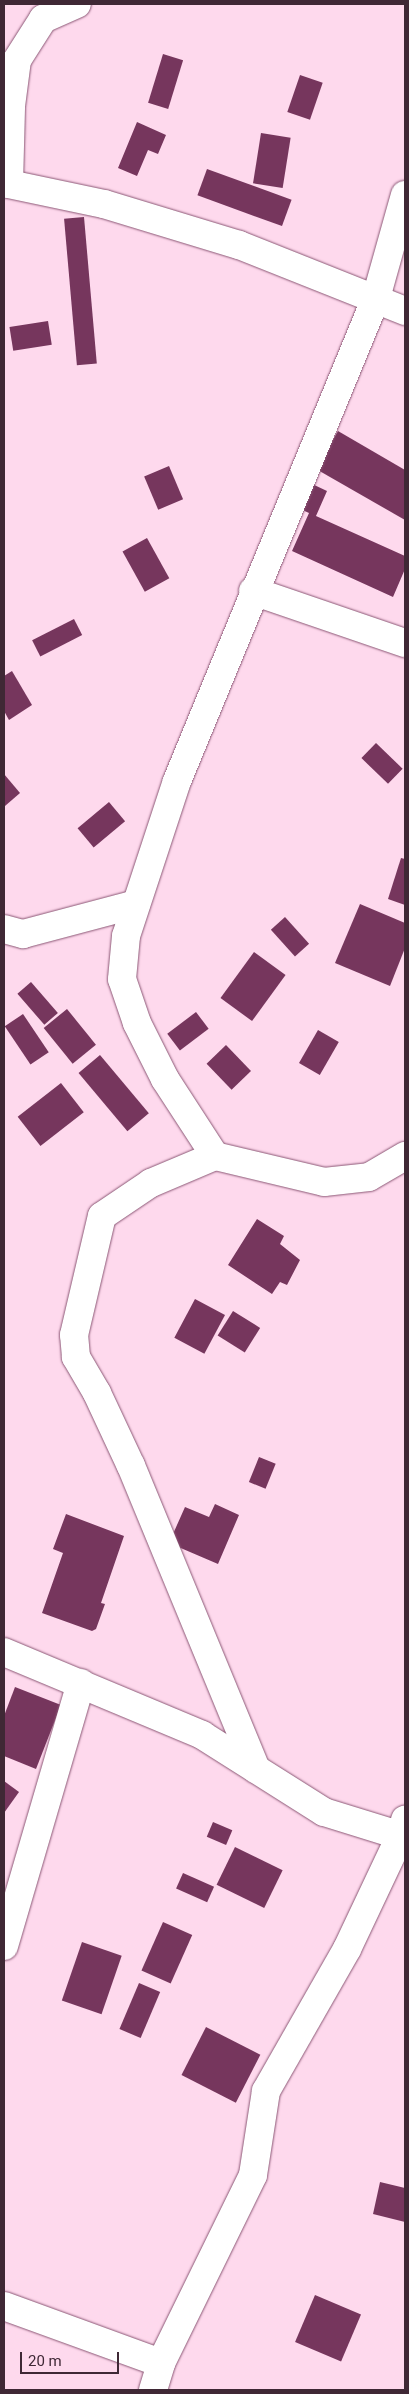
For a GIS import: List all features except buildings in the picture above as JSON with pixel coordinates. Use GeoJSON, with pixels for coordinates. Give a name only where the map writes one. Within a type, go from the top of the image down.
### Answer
{"type":"FeatureCollection","features":[{"type":"Feature","properties":{"kind":"street"},"geometry":{"type":"LineString","coordinates":[[77,4],[43,19],[18,60],[11,106],[6,183],[104,204],[239,245],[405,311]]}},
{"type":"Feature","properties":{"kind":"street"},"geometry":{"type":"LineString","coordinates":[[215,1156],[165,1079],[137,1023],[122,980],[126,936],[136,904],[153,862],[177,782],[253,592],[376,298],[405,195]]}},
{"type":"Feature","properties":{"kind":"street"},"geometry":{"type":"LineString","coordinates":[[253,592],[405,643]]}},
{"type":"Feature","properties":{"kind":"street"},"geometry":{"type":"LineString","coordinates":[[4,929],[23,934],[136,904]]}},
{"type":"Feature","properties":{"kind":"street"},"geometry":{"type":"LineString","coordinates":[[256,1769],[130,1466],[97,1393],[76,1357],[74,1335],[102,1216],[151,1183],[215,1156],[324,1182],[369,1177],[405,1156]]}},
{"type":"Feature","properties":{"kind":"street"},"geometry":{"type":"LineString","coordinates":[[4,1652],[202,1735],[324,1812],[404,1831],[347,1949],[266,2092],[253,2175],[161,2363],[152,2390]]}},
{"type":"Feature","properties":{"kind":"street"},"geometry":{"type":"LineString","coordinates":[[4,1946],[81,1683]]}},
{"type":"Feature","properties":{"kind":"street"},"geometry":{"type":"LineString","coordinates":[[4,2306],[161,2363]]}}]}
